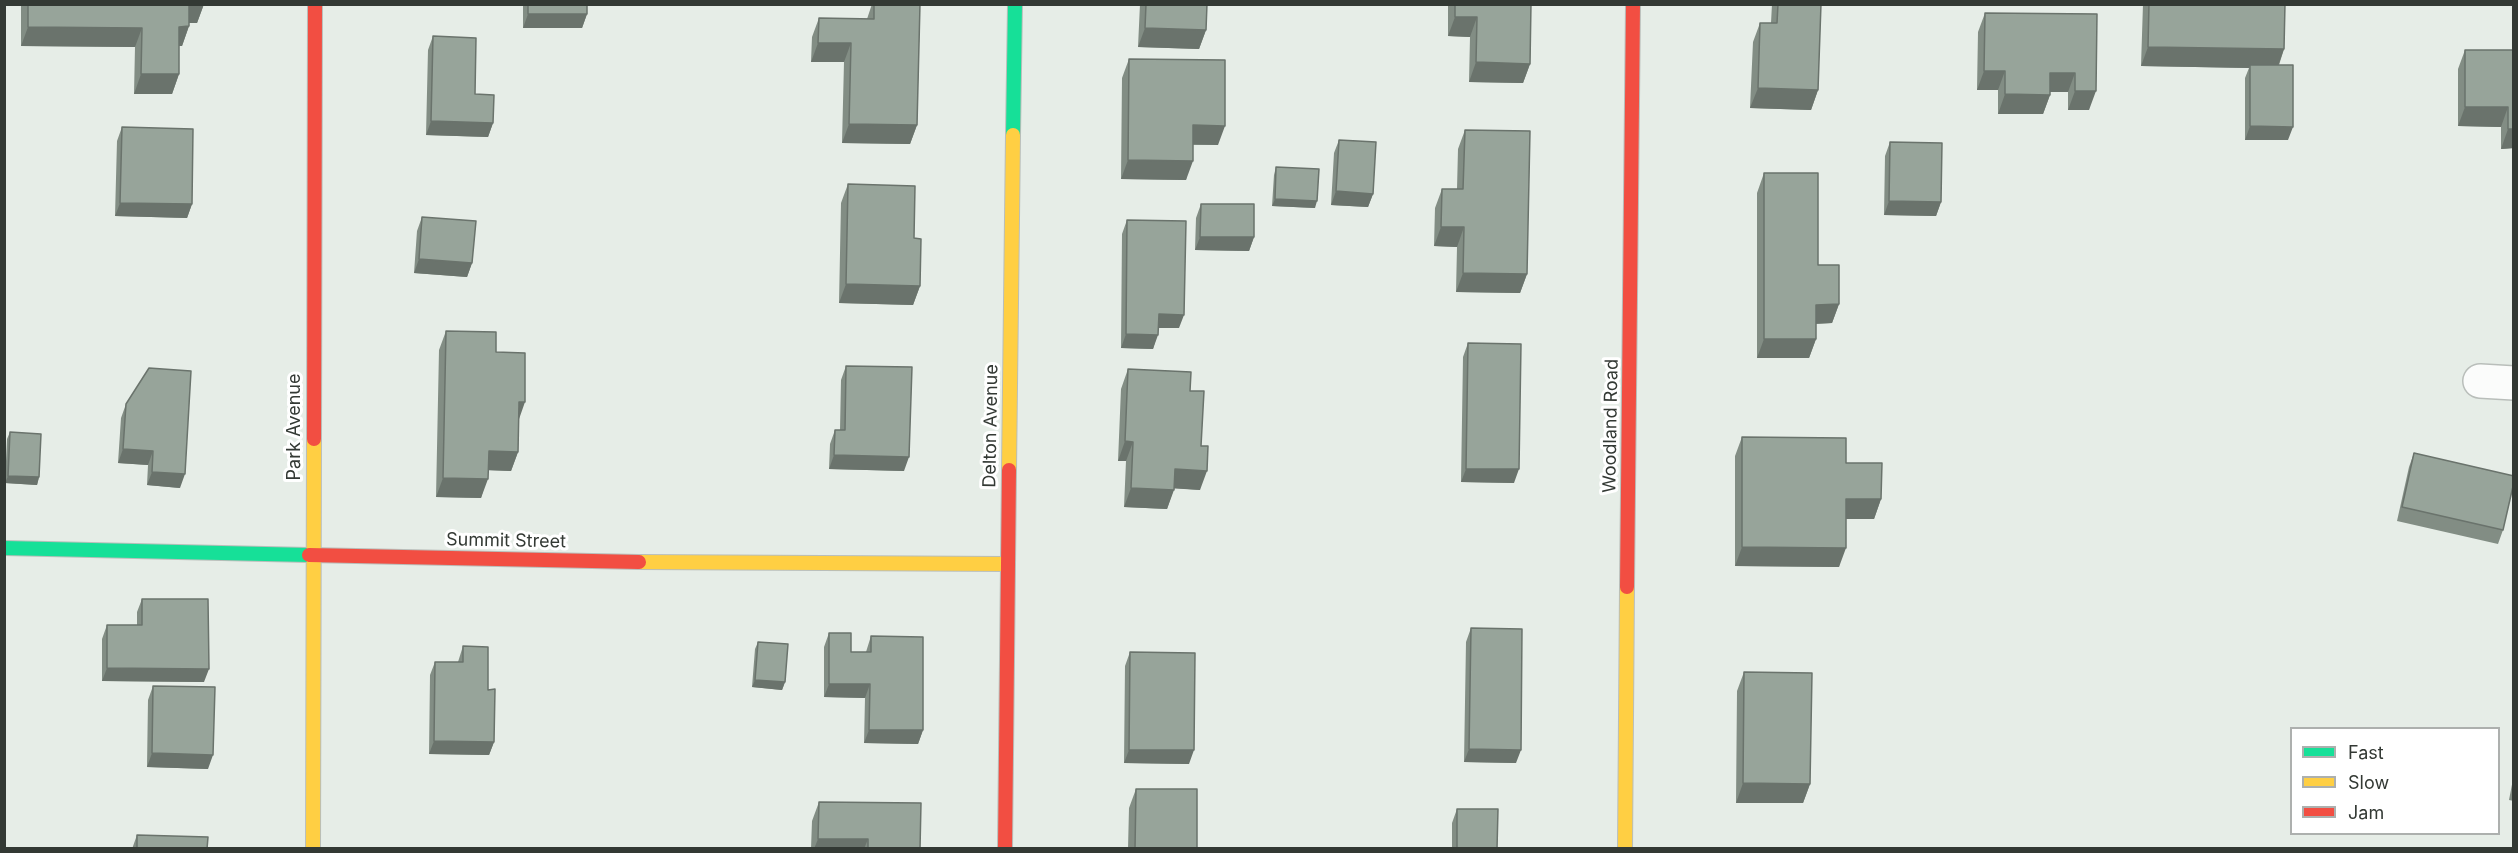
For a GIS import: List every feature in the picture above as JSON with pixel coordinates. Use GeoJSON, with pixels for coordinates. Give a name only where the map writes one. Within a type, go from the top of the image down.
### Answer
{"type":"FeatureCollection","features":[{"type":"Feature","properties":{"kind":"street","name":"Park Avenue"},"geometry":{"type":"LineString","coordinates":[[313,849],[315,4]]}},
{"type":"Feature","properties":{"kind":"street","name":"Delton Avenue"},"geometry":{"type":"LineString","coordinates":[[1005,849],[1015,4]]}},
{"type":"Feature","properties":{"kind":"street","name":"Woodland Road"},"geometry":{"type":"LineString","coordinates":[[1625,849],[1633,4]]}},
{"type":"Feature","properties":{"kind":"street"},"geometry":{"type":"LineString","coordinates":[[2480,381],[2514,383]]}},
{"type":"Feature","properties":{"kind":"street","name":"Summit Street"},"geometry":{"type":"LineString","coordinates":[[4,548],[627,562],[1007,564]]}},
{"type":"Feature","properties":{"kind":"building"},"geometry":{"type":"Polygon","coordinates":[[[28,4],[189,4],[189,26],[179,27],[179,74],[141,74],[142,28],[28,27],[28,4]]]}},
{"type":"Feature","properties":{"kind":"building"},"geometry":{"type":"Polygon","coordinates":[[[528,4],[587,4],[587,14],[528,14],[528,4]]]}},
{"type":"Feature","properties":{"kind":"building"},"geometry":{"type":"Polygon","coordinates":[[[874,4],[920,4],[917,125],[849,124],[851,43],[818,43],[819,18],[874,19],[874,4]]]}},
{"type":"Feature","properties":{"kind":"building"},"geometry":{"type":"Polygon","coordinates":[[[1146,4],[1207,4],[1206,30],[1145,28],[1146,4]]]}},
{"type":"Feature","properties":{"kind":"building"},"geometry":{"type":"Polygon","coordinates":[[[1455,4],[1531,4],[1530,64],[1476,62],[1477,17],[1455,17],[1455,4]]]}},
{"type":"Feature","properties":{"kind":"building"},"geometry":{"type":"Polygon","coordinates":[[[1778,4],[1821,4],[1818,90],[1758,88],[1760,23],[1777,23],[1778,4]]]}},
{"type":"Feature","properties":{"kind":"building"},"geometry":{"type":"Polygon","coordinates":[[[2149,4],[2285,4],[2284,49],[2148,47],[2149,4]]]}},
{"type":"Feature","properties":{"kind":"building"},"geometry":{"type":"Polygon","coordinates":[[[1985,13],[2097,14],[2096,91],[2075,91],[2075,73],[2050,73],[2050,95],[2005,94],[2005,71],[1984,71],[1985,13]]]}},
{"type":"Feature","properties":{"kind":"building"},"geometry":{"type":"Polygon","coordinates":[[[433,36],[476,38],[475,94],[494,95],[493,123],[431,121],[433,36]]]}},
{"type":"Feature","properties":{"kind":"building"},"geometry":{"type":"Polygon","coordinates":[[[2465,50],[2514,50],[2514,129],[2508,129],[2508,107],[2465,107],[2465,50]]]}},
{"type":"Feature","properties":{"kind":"building"},"geometry":{"type":"Polygon","coordinates":[[[1129,59],[1225,60],[1225,126],[1193,125],[1193,161],[1128,160],[1129,59]]]}},
{"type":"Feature","properties":{"kind":"building"},"geometry":{"type":"Polygon","coordinates":[[[2250,65],[2293,65],[2293,127],[2250,126],[2250,65]]]}},
{"type":"Feature","properties":{"kind":"building"},"geometry":{"type":"Polygon","coordinates":[[[122,127],[193,129],[192,204],[120,203],[122,127]]]}},
{"type":"Feature","properties":{"kind":"building"},"geometry":{"type":"Polygon","coordinates":[[[1465,130],[1530,131],[1527,274],[1463,273],[1464,227],[1441,227],[1442,189],[1463,189],[1465,130]]]}},
{"type":"Feature","properties":{"kind":"building"},"geometry":{"type":"Polygon","coordinates":[[[1339,140],[1376,142],[1373,194],[1336,191],[1339,140]]]}},
{"type":"Feature","properties":{"kind":"building"},"geometry":{"type":"Polygon","coordinates":[[[1890,142],[1942,143],[1941,202],[1889,201],[1890,142]]]}},
{"type":"Feature","properties":{"kind":"building"},"geometry":{"type":"Polygon","coordinates":[[[1276,167],[1319,169],[1317,201],[1275,199],[1276,167]]]}},
{"type":"Feature","properties":{"kind":"building"},"geometry":{"type":"Polygon","coordinates":[[[1764,173],[1818,173],[1818,265],[1839,265],[1839,304],[1816,305],[1816,339],[1764,339],[1764,173]]]}},
{"type":"Feature","properties":{"kind":"building"},"geometry":{"type":"Polygon","coordinates":[[[848,184],[915,186],[914,238],[921,239],[920,286],[846,284],[848,184]]]}},
{"type":"Feature","properties":{"kind":"building"},"geometry":{"type":"Polygon","coordinates":[[[1201,204],[1254,204],[1254,237],[1200,237],[1201,204]]]}},
{"type":"Feature","properties":{"kind":"building"},"geometry":{"type":"Polygon","coordinates":[[[422,217],[476,221],[472,263],[419,259],[422,217]]]}},
{"type":"Feature","properties":{"kind":"building"},"geometry":{"type":"Polygon","coordinates":[[[1127,220],[1186,221],[1184,315],[1159,314],[1158,335],[1126,334],[1127,220]]]}},
{"type":"Feature","properties":{"kind":"building"},"geometry":{"type":"Polygon","coordinates":[[[446,331],[496,332],[496,352],[525,353],[525,402],[519,402],[518,452],[489,451],[488,479],[443,478],[446,331]]]}},
{"type":"Feature","properties":{"kind":"building"},"geometry":{"type":"Polygon","coordinates":[[[1468,343],[1521,344],[1519,469],[1466,469],[1468,343]]]}},
{"type":"Feature","properties":{"kind":"building"},"geometry":{"type":"Polygon","coordinates":[[[846,366],[912,367],[909,457],[834,455],[835,430],[845,430],[846,366]]]}},
{"type":"Feature","properties":{"kind":"building"},"geometry":{"type":"Polygon","coordinates":[[[149,368],[191,371],[185,474],[152,472],[153,451],[123,449],[126,404],[149,368]]]}},
{"type":"Feature","properties":{"kind":"building"},"geometry":{"type":"Polygon","coordinates":[[[1128,369],[1191,372],[1190,391],[1204,391],[1201,446],[1208,446],[1207,471],[1175,469],[1174,490],[1131,488],[1133,442],[1125,441],[1128,369]]]}},
{"type":"Feature","properties":{"kind":"building"},"geometry":{"type":"Polygon","coordinates":[[[10,432],[41,434],[39,477],[8,476],[10,432]]]}},
{"type":"Feature","properties":{"kind":"building"},"geometry":{"type":"Polygon","coordinates":[[[1742,437],[1846,438],[1846,463],[1882,463],[1881,499],[1846,499],[1846,548],[1742,547],[1742,437]]]}},
{"type":"Feature","properties":{"kind":"building"},"geometry":{"type":"Polygon","coordinates":[[[2414,453],[2514,476],[2503,530],[2402,507],[2414,453]]]}},
{"type":"Feature","properties":{"kind":"building"},"geometry":{"type":"Polygon","coordinates":[[[142,599],[208,599],[209,669],[107,668],[107,625],[142,625],[142,599]]]}},
{"type":"Feature","properties":{"kind":"building"},"geometry":{"type":"Polygon","coordinates":[[[1471,628],[1522,629],[1521,750],[1469,749],[1471,628]]]}},
{"type":"Feature","properties":{"kind":"building"},"geometry":{"type":"Polygon","coordinates":[[[829,633],[851,633],[851,652],[871,652],[871,636],[923,637],[923,730],[869,730],[870,684],[829,684],[829,633]]]}},
{"type":"Feature","properties":{"kind":"building"},"geometry":{"type":"Polygon","coordinates":[[[758,642],[788,644],[785,682],[755,680],[758,642]]]}},
{"type":"Feature","properties":{"kind":"building"},"geometry":{"type":"Polygon","coordinates":[[[463,646],[488,647],[488,690],[495,689],[494,742],[434,741],[435,662],[463,662],[463,646]]]}},
{"type":"Feature","properties":{"kind":"building"},"geometry":{"type":"Polygon","coordinates":[[[1130,652],[1195,653],[1194,750],[1129,750],[1130,652]]]}},
{"type":"Feature","properties":{"kind":"building"},"geometry":{"type":"Polygon","coordinates":[[[1744,672],[1812,673],[1810,784],[1743,783],[1744,672]]]}},
{"type":"Feature","properties":{"kind":"building"},"geometry":{"type":"Polygon","coordinates":[[[153,686],[215,687],[213,755],[152,753],[153,686]]]}},
{"type":"Feature","properties":{"kind":"building"},"geometry":{"type":"Polygon","coordinates":[[[1136,789],[1197,789],[1197,849],[1135,849],[1136,789]]]}},
{"type":"Feature","properties":{"kind":"building"},"geometry":{"type":"Polygon","coordinates":[[[819,802],[921,803],[920,849],[868,849],[868,839],[818,839],[819,802]]]}},
{"type":"Feature","properties":{"kind":"building"},"geometry":{"type":"Polygon","coordinates":[[[1457,809],[1498,809],[1497,849],[1457,849],[1457,809]]]}},
{"type":"Feature","properties":{"kind":"building"},"geometry":{"type":"Polygon","coordinates":[[[137,835],[208,837],[207,849],[137,849],[137,835]]]}},
{"type":"Feature","properties":{"kind":"traffic: fast"},"geometry":{"type":"LineString","coordinates":[[1013,135],[1015,4]]}},
{"type":"Feature","properties":{"kind":"traffic: fast"},"geometry":{"type":"LineString","coordinates":[[4,548],[309,555]]}},
{"type":"Feature","properties":{"kind":"traffic: slow"},"geometry":{"type":"LineString","coordinates":[[1009,470],[1013,135]]}},
{"type":"Feature","properties":{"kind":"traffic: slow"},"geometry":{"type":"LineString","coordinates":[[313,848],[314,439]]}},
{"type":"Feature","properties":{"kind":"traffic: slow"},"geometry":{"type":"LineString","coordinates":[[639,562],[1007,564]]}},
{"type":"Feature","properties":{"kind":"traffic: slow"},"geometry":{"type":"LineString","coordinates":[[1625,848],[1627,587]]}},
{"type":"Feature","properties":{"kind":"traffic: jam"},"geometry":{"type":"LineString","coordinates":[[314,439],[315,4]]}},
{"type":"Feature","properties":{"kind":"traffic: jam"},"geometry":{"type":"LineString","coordinates":[[1627,587],[1633,4]]}},
{"type":"Feature","properties":{"kind":"traffic: jam"},"geometry":{"type":"LineString","coordinates":[[1005,848],[1009,470]]}},
{"type":"Feature","properties":{"kind":"traffic: jam"},"geometry":{"type":"LineString","coordinates":[[309,555],[639,562]]}}]}
